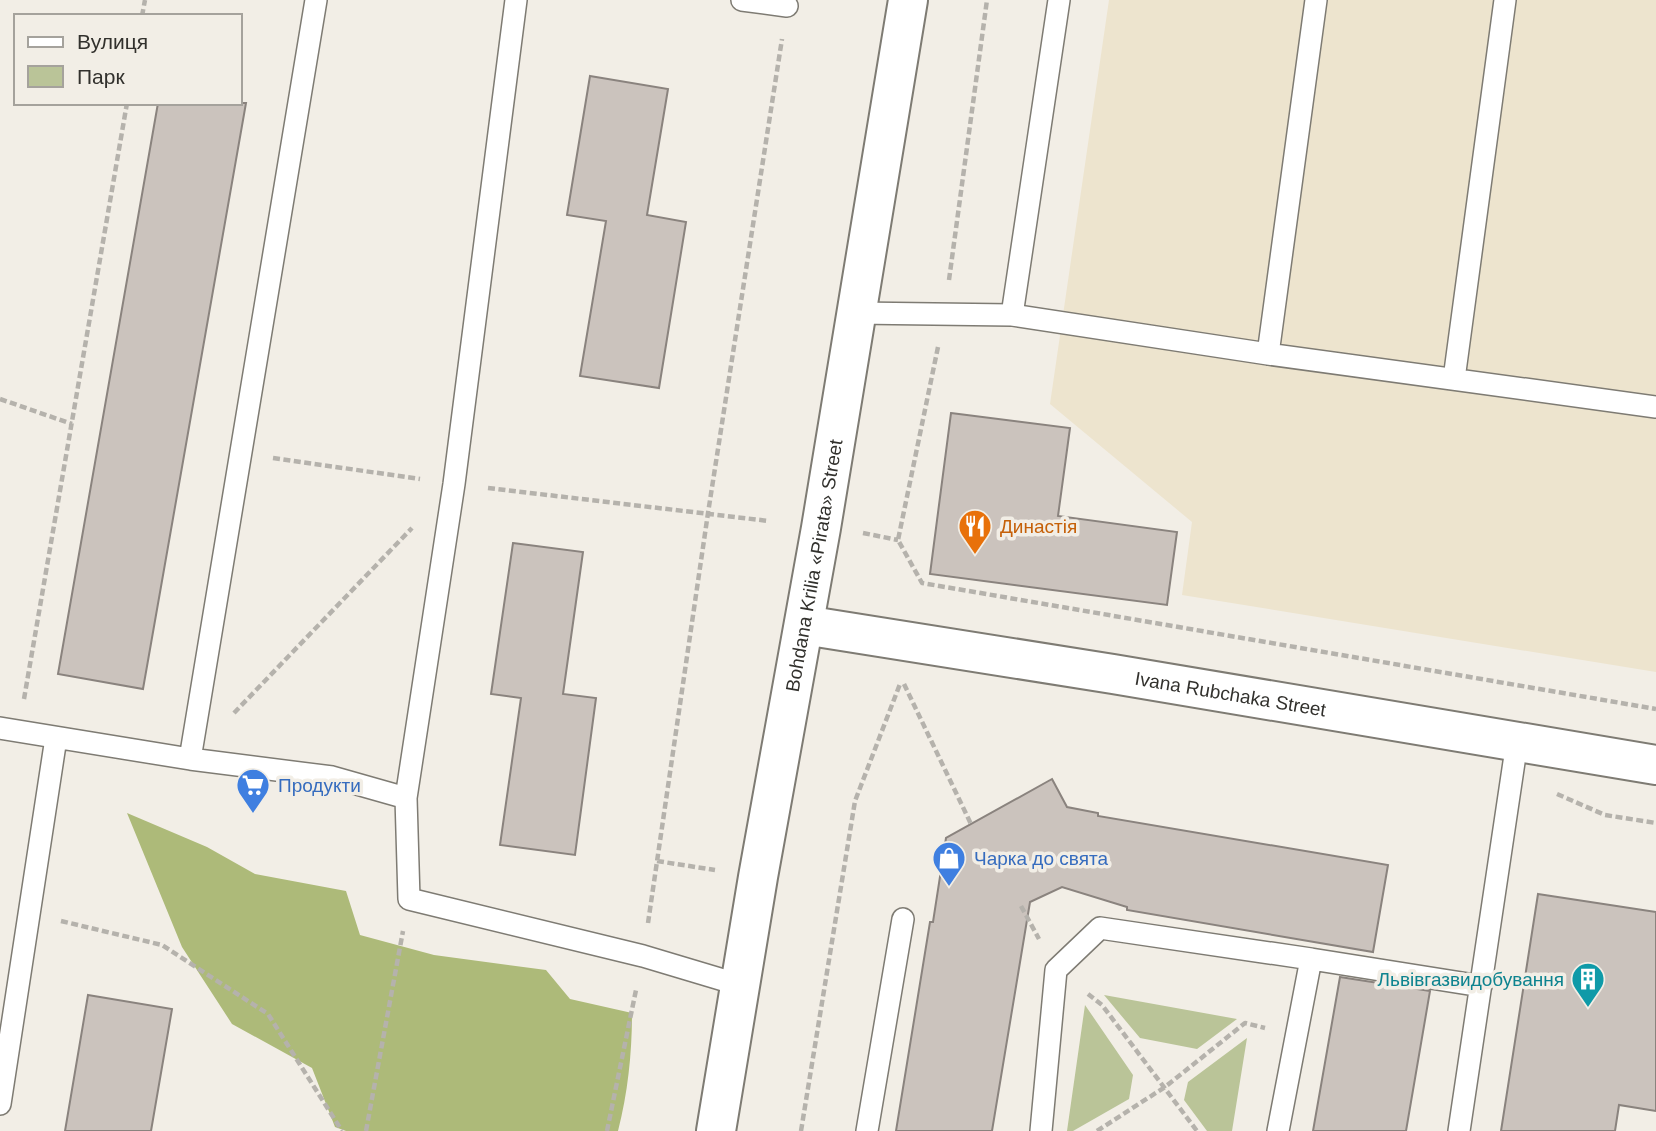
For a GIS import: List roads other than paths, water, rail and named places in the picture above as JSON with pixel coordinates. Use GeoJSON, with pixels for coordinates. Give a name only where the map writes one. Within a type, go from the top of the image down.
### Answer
{"type":"FeatureCollection","features":[{"type":"Feature","properties":{"kind":"street","name":"Bohdana Krilia «Pirata» Street"},"geometry":{"type":"LineString","coordinates":[[716,1131],[908,0]]}},
{"type":"Feature","properties":{"kind":"street","name":"Ivana Rubchaka Street"},"geometry":{"type":"LineString","coordinates":[[804,625],[1656,765]]}},
{"type":"Feature","properties":{"kind":"lane"},"geometry":{"type":"LineString","coordinates":[[190,759],[316,0]]}},
{"type":"Feature","properties":{"kind":"lane"},"geometry":{"type":"LineString","coordinates":[[516,0],[454,484],[406,798],[409,899],[643,956],[740,985]]}},
{"type":"Feature","properties":{"kind":"lane"},"geometry":{"type":"LineString","coordinates":[[742,0],[787,6]]}},
{"type":"Feature","properties":{"kind":"lane"},"geometry":{"type":"LineString","coordinates":[[1012,315],[1059,0]]}},
{"type":"Feature","properties":{"kind":"lane"},"geometry":{"type":"LineString","coordinates":[[1268,354],[1316,0]]}},
{"type":"Feature","properties":{"kind":"lane"},"geometry":{"type":"LineString","coordinates":[[1454,379],[1505,0]]}},
{"type":"Feature","properties":{"kind":"lane"},"geometry":{"type":"LineString","coordinates":[[855,313],[1012,315],[1268,354],[1656,407]]}},
{"type":"Feature","properties":{"kind":"lane"},"geometry":{"type":"LineString","coordinates":[[9,729],[190,759],[332,777],[406,798]]}},
{"type":"Feature","properties":{"kind":"lane"},"geometry":{"type":"LineString","coordinates":[[0,1104],[7,1015],[30,914],[56,738]]}},
{"type":"Feature","properties":{"kind":"lane"},"geometry":{"type":"LineString","coordinates":[[1459,1131],[1517,742]]}},
{"type":"Feature","properties":{"kind":"lane"},"geometry":{"type":"LineString","coordinates":[[867,1131],[903,919]]}},
{"type":"Feature","properties":{"kind":"lane"},"geometry":{"type":"LineString","coordinates":[[1041,1131],[1056,970],[1100,928],[1481,986]]}},
{"type":"Feature","properties":{"kind":"lane"},"geometry":{"type":"LineString","coordinates":[[1278,1131],[1311,959]]}},
{"type":"Feature","properties":{"kind":"place","name":"Династія"},"geometry":{"type":"Point","coordinates":[975,556]}},
{"type":"Feature","properties":{"kind":"place","name":"Продукти"},"geometry":{"type":"Point","coordinates":[253,815]}},
{"type":"Feature","properties":{"kind":"place","name":"Чарка до свята"},"geometry":{"type":"Point","coordinates":[949,888]}},
{"type":"Feature","properties":{"kind":"place","name":"Львівгазвидобування"},"geometry":{"type":"Point","coordinates":[1588,1009]}}]}
